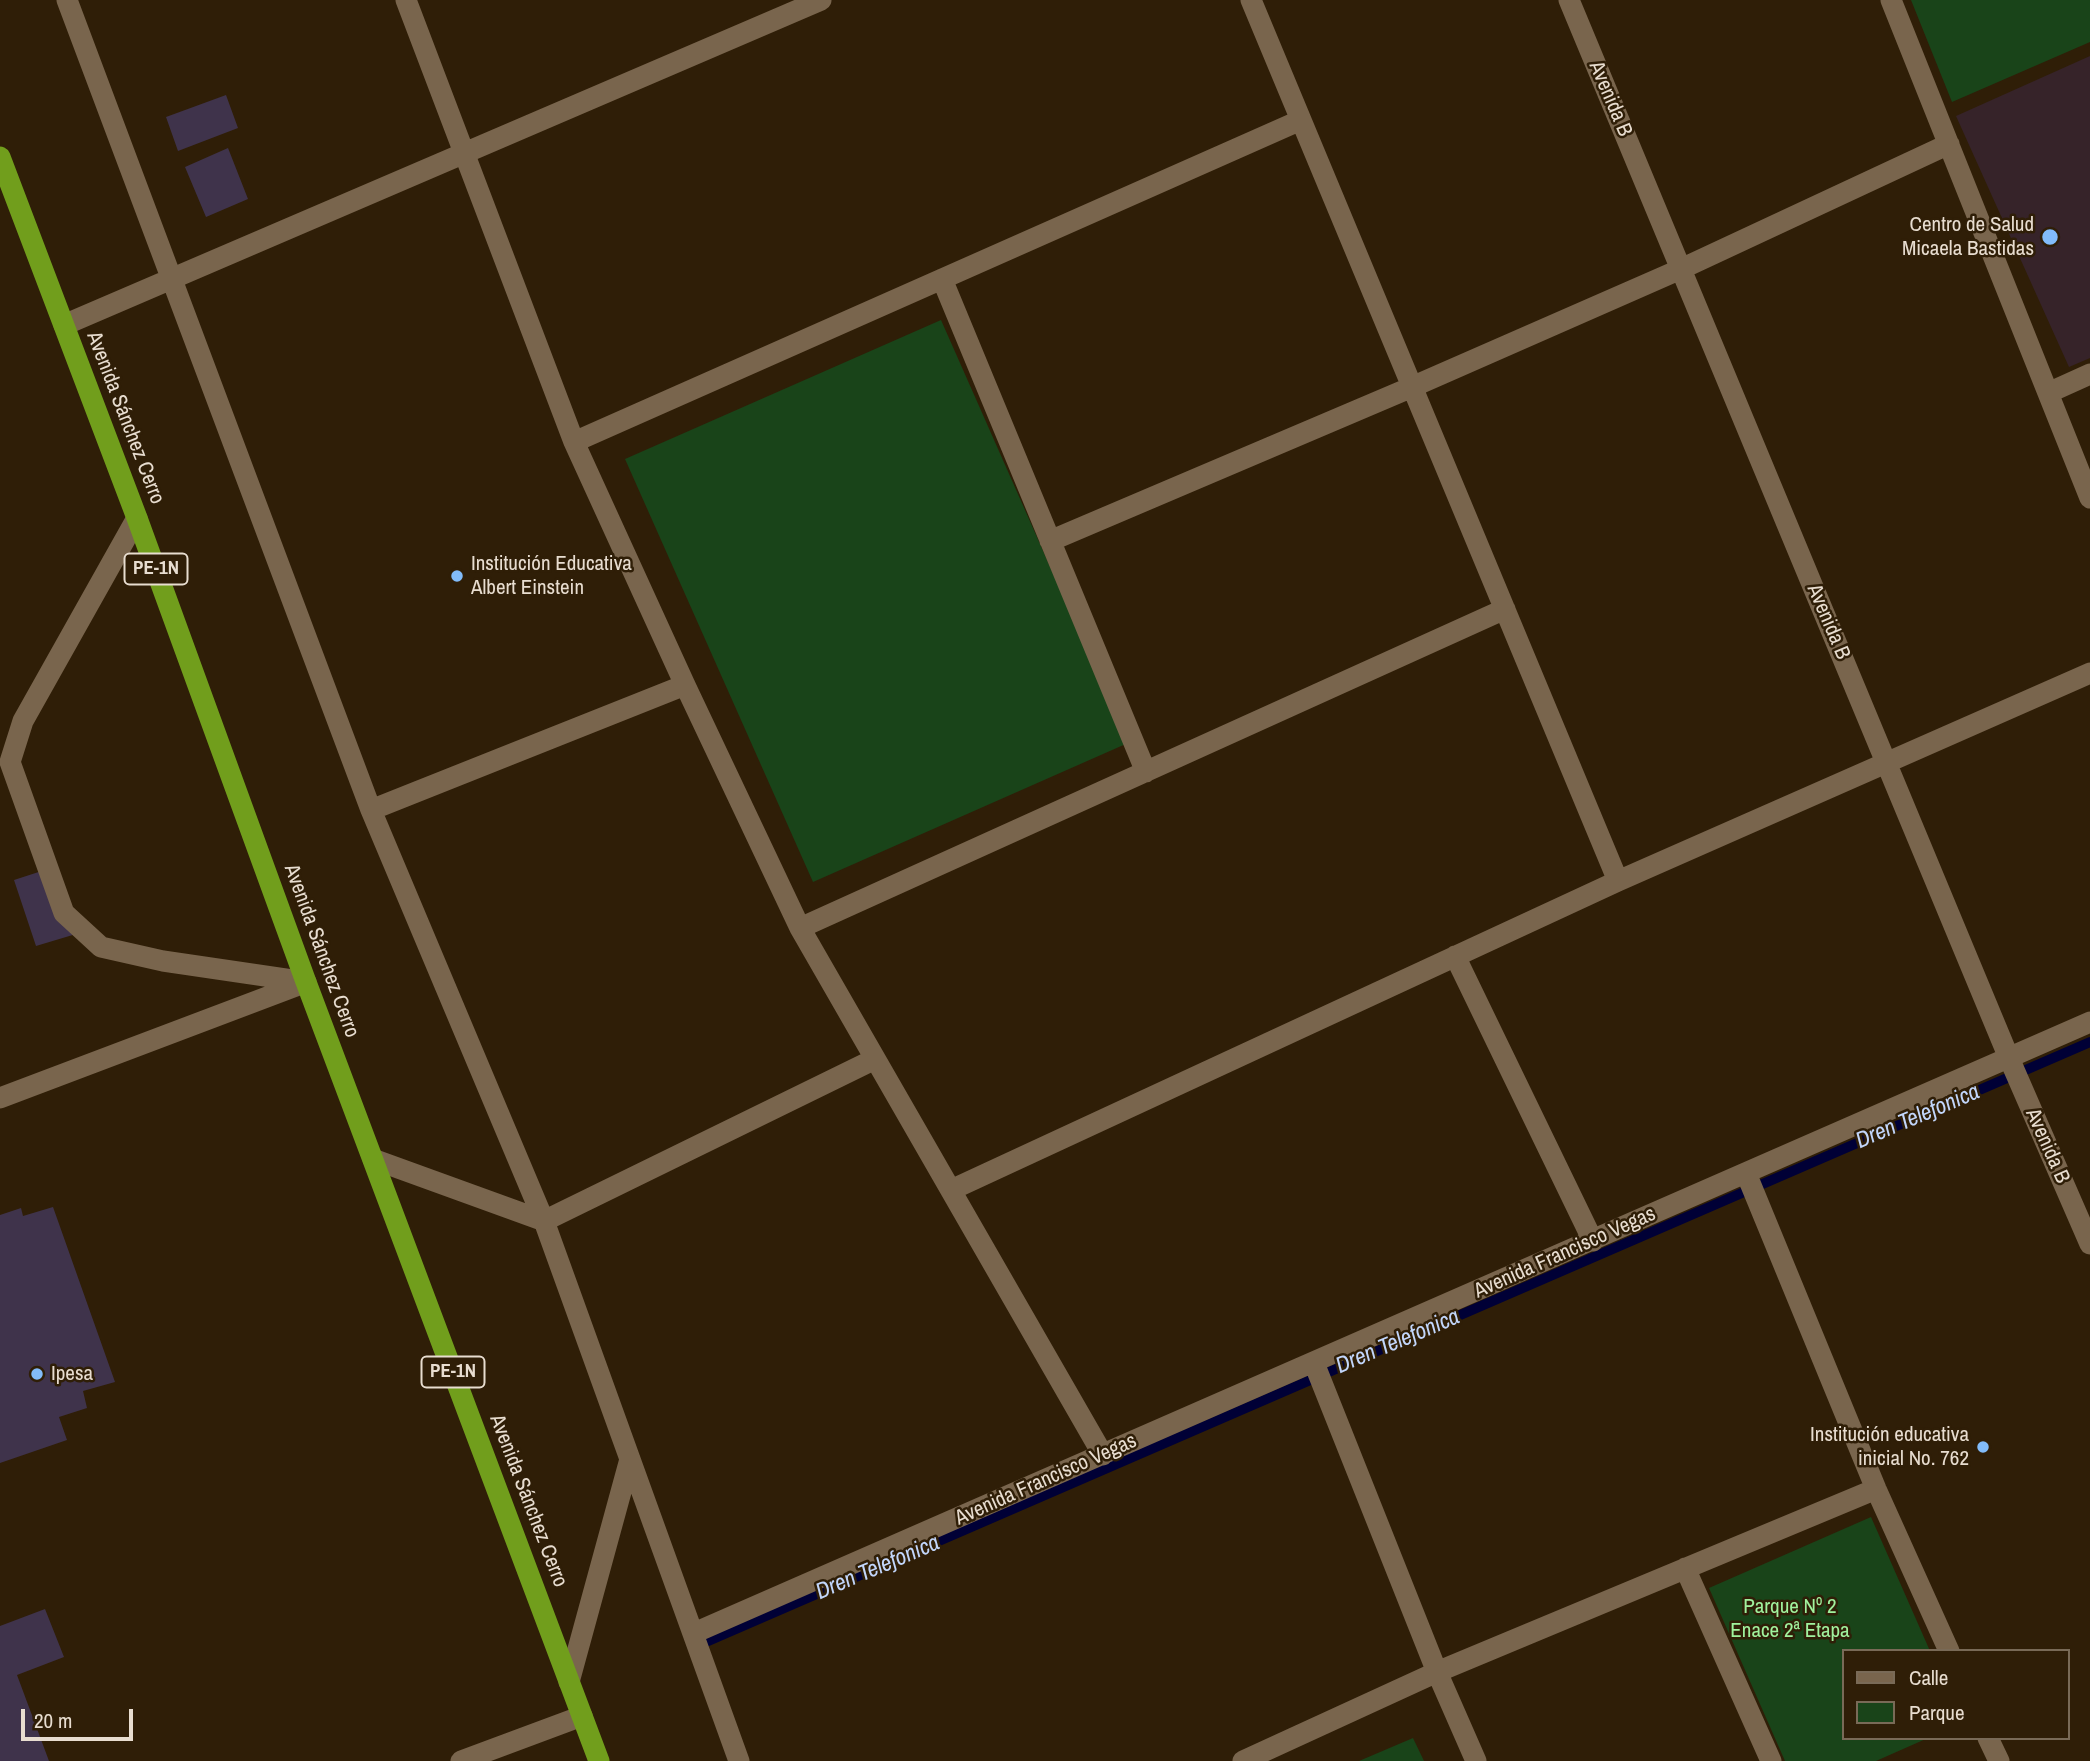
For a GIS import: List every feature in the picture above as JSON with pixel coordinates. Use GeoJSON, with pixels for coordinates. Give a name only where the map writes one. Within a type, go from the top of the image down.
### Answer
{"type":"FeatureCollection","features":[{"type":"Feature","properties":{"kind":"highway","name":"Avenida Sánchez Cerro"},"geometry":{"type":"LineString","coordinates":[[0,156],[137,518],[306,982],[599,1761]]}},
{"type":"Feature","properties":{"kind":"street"},"geometry":{"type":"LineString","coordinates":[[67,0],[370,810],[544,1221],[739,1761]]}},
{"type":"Feature","properties":{"kind":"street"},"geometry":{"type":"LineString","coordinates":[[406,0],[573,442],[800,928],[1103,1455]]}},
{"type":"Feature","properties":{"kind":"street"},"geometry":{"type":"LineString","coordinates":[[64,326],[821,0]]}},
{"type":"Feature","properties":{"kind":"street"},"geometry":{"type":"LineString","coordinates":[[1251,0],[1618,881]]}},
{"type":"Feature","properties":{"kind":"street","name":"Avenida B"},"geometry":{"type":"LineString","coordinates":[[1569,0],[2009,1058],[2090,1244]]}},
{"type":"Feature","properties":{"kind":"street"},"geometry":{"type":"LineString","coordinates":[[1891,0],[2090,498]]}},
{"type":"Feature","properties":{"kind":"street"},"geometry":{"type":"LineString","coordinates":[[573,442],[1301,121]]}},
{"type":"Feature","properties":{"kind":"street"},"geometry":{"type":"LineString","coordinates":[[1051,541],[1681,269],[1949,144]]}},
{"type":"Feature","properties":{"kind":"street"},"geometry":{"type":"LineString","coordinates":[[942,279],[1146,772]]}},
{"type":"Feature","properties":{"kind":"street"},"geometry":{"type":"LineString","coordinates":[[2048,393],[2090,374]]}},
{"type":"Feature","properties":{"kind":"street"},"geometry":{"type":"LineString","coordinates":[[137,518],[23,721],[10,762],[64,913],[101,947],[163,961],[306,982]]}},
{"type":"Feature","properties":{"kind":"street"},"geometry":{"type":"LineString","coordinates":[[800,928],[1505,609]]}},
{"type":"Feature","properties":{"kind":"street"},"geometry":{"type":"LineString","coordinates":[[951,1190],[1618,881],[2090,673]]}},
{"type":"Feature","properties":{"kind":"street"},"geometry":{"type":"LineString","coordinates":[[370,810],[685,685]]}},
{"type":"Feature","properties":{"kind":"street"},"geometry":{"type":"LineString","coordinates":[[1455,956],[1593,1241]]}},
{"type":"Feature","properties":{"kind":"street"},"geometry":{"type":"LineString","coordinates":[[0,1098],[306,982]]}},
{"type":"Feature","properties":{"kind":"street","name":"Avenida Francisco Vegas"},"geometry":{"type":"LineString","coordinates":[[694,1633],[2090,1022]]}},
{"type":"Feature","properties":{"kind":"street"},"geometry":{"type":"LineString","coordinates":[[373,1160],[544,1221],[875,1059]]}},
{"type":"Feature","properties":{"kind":"street"},"geometry":{"type":"LineString","coordinates":[[1746,1173],[1876,1489],[1948,1649]]}},
{"type":"Feature","properties":{"kind":"street"},"geometry":{"type":"LineString","coordinates":[[1314,1363],[1437,1672],[1476,1761]]}},
{"type":"Feature","properties":{"kind":"street"},"geometry":{"type":"LineString","coordinates":[[569,1682],[630,1459]]}},
{"type":"Feature","properties":{"kind":"street"},"geometry":{"type":"LineString","coordinates":[[1245,1761],[1437,1672],[1876,1489]]}},
{"type":"Feature","properties":{"kind":"street"},"geometry":{"type":"LineString","coordinates":[[1685,1568],[1771,1761]]}},
{"type":"Feature","properties":{"kind":"street"},"geometry":{"type":"LineString","coordinates":[[461,1761],[582,1716]]}},
{"type":"Feature","properties":{"kind":"street"},"geometry":{"type":"LineString","coordinates":[[1990,1740],[1999,1761]]}},
{"type":"Feature","properties":{"kind":"shaded area","name":"Centro de Salud Micaela Bastidas"},"geometry":{"type":"Polygon","coordinates":[[[2090,56],[2090,358],[2069,367],[1956,116],[2090,56]]]}},
{"type":"Feature","properties":{"kind":"green space"},"geometry":{"type":"Polygon","coordinates":[[[1911,0],[2090,0],[2090,42],[1952,102],[1911,0]]]}},
{"type":"Feature","properties":{"kind":"green space"},"geometry":{"type":"Polygon","coordinates":[[[941,320],[1128,743],[813,882],[625,459],[941,320]]]}},
{"type":"Feature","properties":{"kind":"green space","name":"Parque Nº 2 Enace 2ª Etapa"},"geometry":{"type":"Polygon","coordinates":[[[1871,1517],[1929,1649],[1842,1649],[1842,1740],[1923,1740],[1876,1761],[1785,1761],[1709,1588],[1871,1517]]]}},
{"type":"Feature","properties":{"kind":"green space"},"geometry":{"type":"Polygon","coordinates":[[[1413,1738],[1424,1761],[1359,1761],[1413,1738]]]}},
{"type":"Feature","properties":{"kind":"building"},"geometry":{"type":"Polygon","coordinates":[[[226,95],[238,128],[178,151],[166,117],[226,95]]]}},
{"type":"Feature","properties":{"kind":"building"},"geometry":{"type":"Polygon","coordinates":[[[228,148],[248,199],[206,217],[185,167],[228,148]]]}},
{"type":"Feature","properties":{"kind":"building"},"geometry":{"type":"Polygon","coordinates":[[[54,867],[76,934],[36,946],[14,880],[54,867]]]}},
{"type":"Feature","properties":{"kind":"building"},"geometry":{"type":"Polygon","coordinates":[[[53,1207],[115,1382],[83,1391],[87,1408],[59,1417],[67,1440],[0,1463],[0,1215],[21,1208],[23,1216],[53,1207]]]}},
{"type":"Feature","properties":{"kind":"building"},"geometry":{"type":"Polygon","coordinates":[[[45,1609],[64,1657],[17,1675],[49,1761],[0,1761],[0,1626],[45,1609]]]}},
{"type":"Feature","properties":{"kind":"waterway","name":"Dren Telefonica"},"geometry":{"type":"LineString","coordinates":[[706,1642],[2090,1042]]}},
{"type":"Feature","properties":{"kind":"place","name":"Centro de Salud Micaela Bastidas"},"geometry":{"type":"Point","coordinates":[2050,237]}},
{"type":"Feature","properties":{"kind":"place","name":"Institución Educativa Albert Einstein"},"geometry":{"type":"Point","coordinates":[457,576]}},
{"type":"Feature","properties":{"kind":"place","name":"Ipesa"},"geometry":{"type":"Point","coordinates":[37,1374]}},
{"type":"Feature","properties":{"kind":"place","name":"Institución educativa inicial No. 762"},"geometry":{"type":"Point","coordinates":[1983,1447]}}]}
